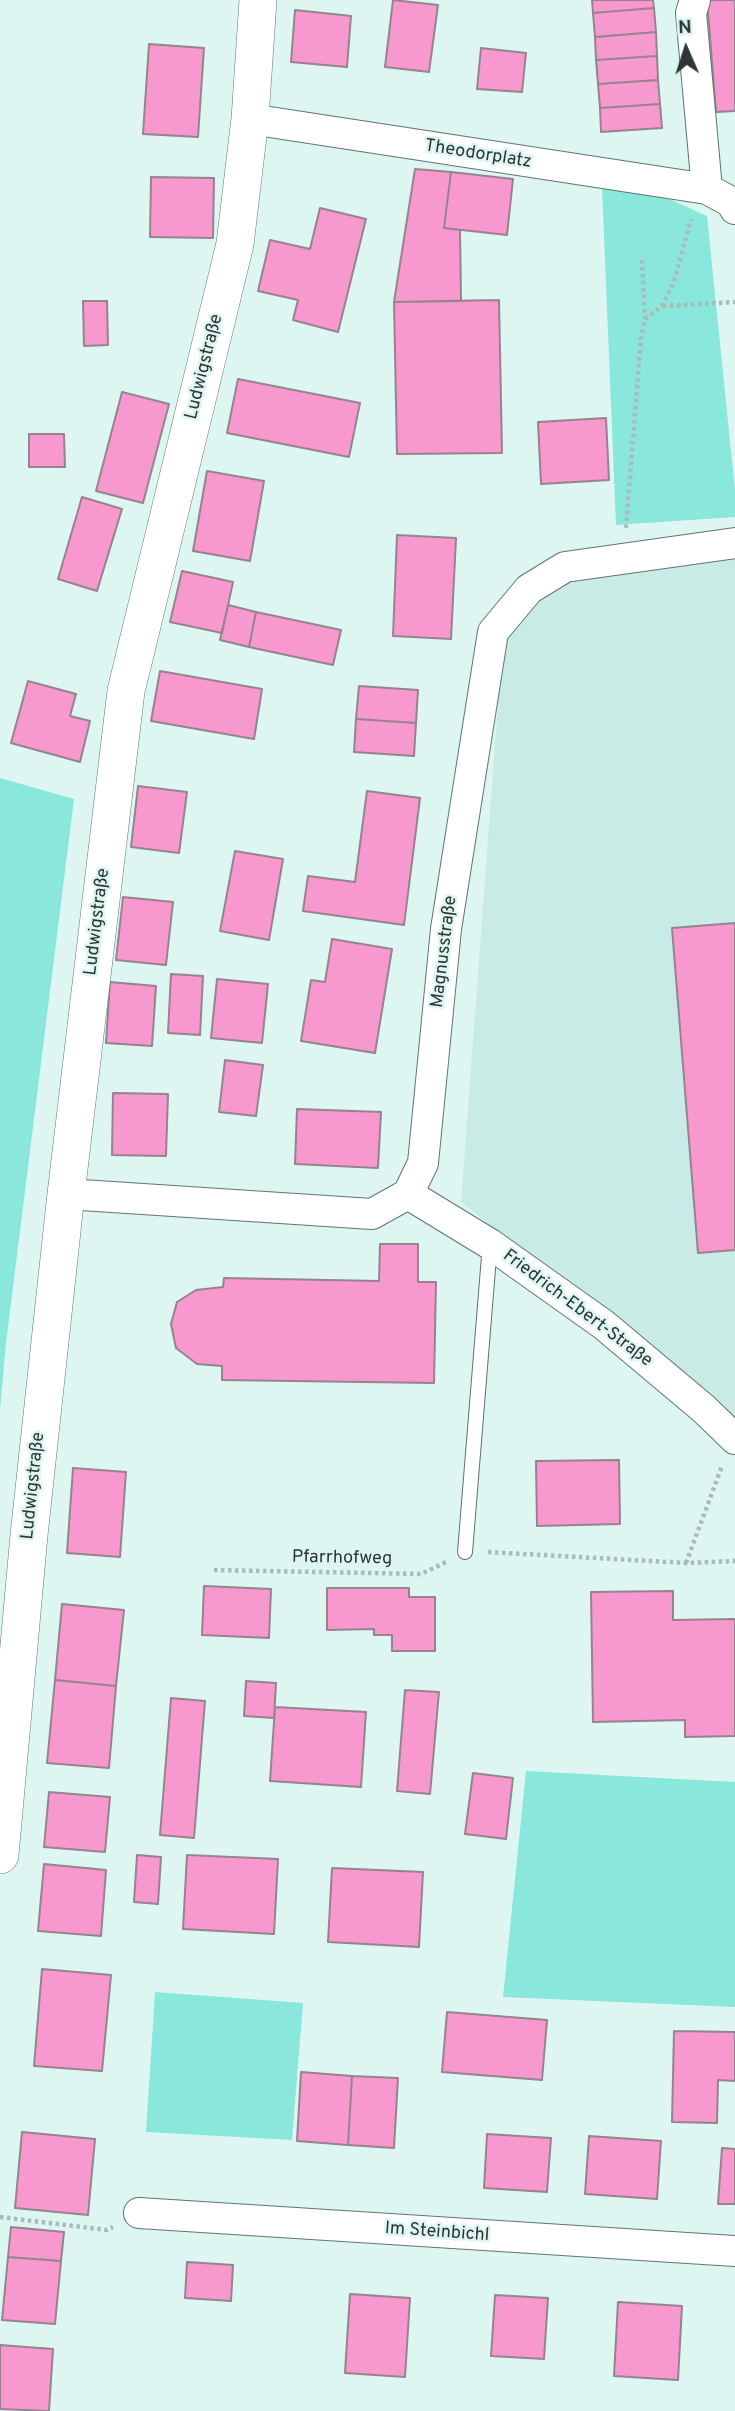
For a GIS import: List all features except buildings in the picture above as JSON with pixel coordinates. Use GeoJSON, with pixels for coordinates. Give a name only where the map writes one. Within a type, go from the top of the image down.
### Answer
{"type":"FeatureCollection","features":[{"type":"Feature","properties":{"kind":"street","name":"Ludwigstraße"},"geometry":{"type":"LineString","coordinates":[[0,1855],[29,1535],[66,1194],[126,691],[235,244],[250,119],[258,0]]}},
{"type":"Feature","properties":{"kind":"street"},"geometry":{"type":"LineString","coordinates":[[695,0],[691,13],[703,188]]}},
{"type":"Feature","properties":{"kind":"street","name":"Theodorplatz"},"geometry":{"type":"LineString","coordinates":[[250,119],[703,188],[731,202],[735,209]]}},
{"type":"Feature","properties":{"kind":"street","name":"Magnusstraße"},"geometry":{"type":"LineString","coordinates":[[408,1194],[423,1163],[446,929],[493,632],[529,589],[565,567],[735,544]]}},
{"type":"Feature","properties":{"kind":"street"},"geometry":{"type":"LineString","coordinates":[[66,1194],[372,1214],[408,1194]]}},
{"type":"Feature","properties":{"kind":"street","name":"Friedrich-Ebert-Straße"},"geometry":{"type":"LineString","coordinates":[[408,1194],[490,1244],[604,1325],[704,1409],[734,1438]]}},
{"type":"Feature","properties":{"kind":"street","name":"Im Steinbichl"},"geometry":{"type":"LineString","coordinates":[[139,2213],[735,2251]]}},
{"type":"Feature","properties":{"kind":"lane"},"geometry":{"type":"LineString","coordinates":[[466,1552],[490,1244]]}},
{"type":"Feature","properties":{"kind":"path"},"geometry":{"type":"LineString","coordinates":[[645,319],[662,306],[674,282],[703,188]]}},
{"type":"Feature","properties":{"kind":"path"},"geometry":{"type":"LineString","coordinates":[[627,558],[625,525],[641,338],[645,319],[642,260]]}},
{"type":"Feature","properties":{"kind":"path"},"geometry":{"type":"LineString","coordinates":[[662,306],[735,302]]}},
{"type":"Feature","properties":{"kind":"path"},"geometry":{"type":"LineString","coordinates":[[686,1563],[734,1438]]}},
{"type":"Feature","properties":{"kind":"path"},"geometry":{"type":"LineString","coordinates":[[466,1552],[686,1563],[735,1561]]}},
{"type":"Feature","properties":{"kind":"path","name":"Pfarrhofweg"},"geometry":{"type":"LineString","coordinates":[[214,1570],[421,1574],[466,1552]]}},
{"type":"Feature","properties":{"kind":"path"},"geometry":{"type":"LineString","coordinates":[[0,2217],[107,2230]]}},
{"type":"Feature","properties":{"kind":"shaded area"},"geometry":{"type":"Polygon","coordinates":[[[602,188],[667,198],[707,216],[735,490],[735,517],[616,525],[602,188]]]}},
{"type":"Feature","properties":{"kind":"shaded area"},"geometry":{"type":"Polygon","coordinates":[[[735,557],[735,1423],[461,1202],[503,638],[534,601],[570,581],[735,557]]]}},
{"type":"Feature","properties":{"kind":"shaded area"},"geometry":{"type":"Polygon","coordinates":[[[0,778],[74,799],[0,1409],[0,778]]]}},
{"type":"Feature","properties":{"kind":"shaded area"},"geometry":{"type":"Polygon","coordinates":[[[526,1771],[735,1782],[735,2007],[503,1997],[526,1771]]]}},
{"type":"Feature","properties":{"kind":"shaded area"},"geometry":{"type":"Polygon","coordinates":[[[155,1992],[303,2003],[292,2140],[146,2132],[155,1992]]]}}]}
